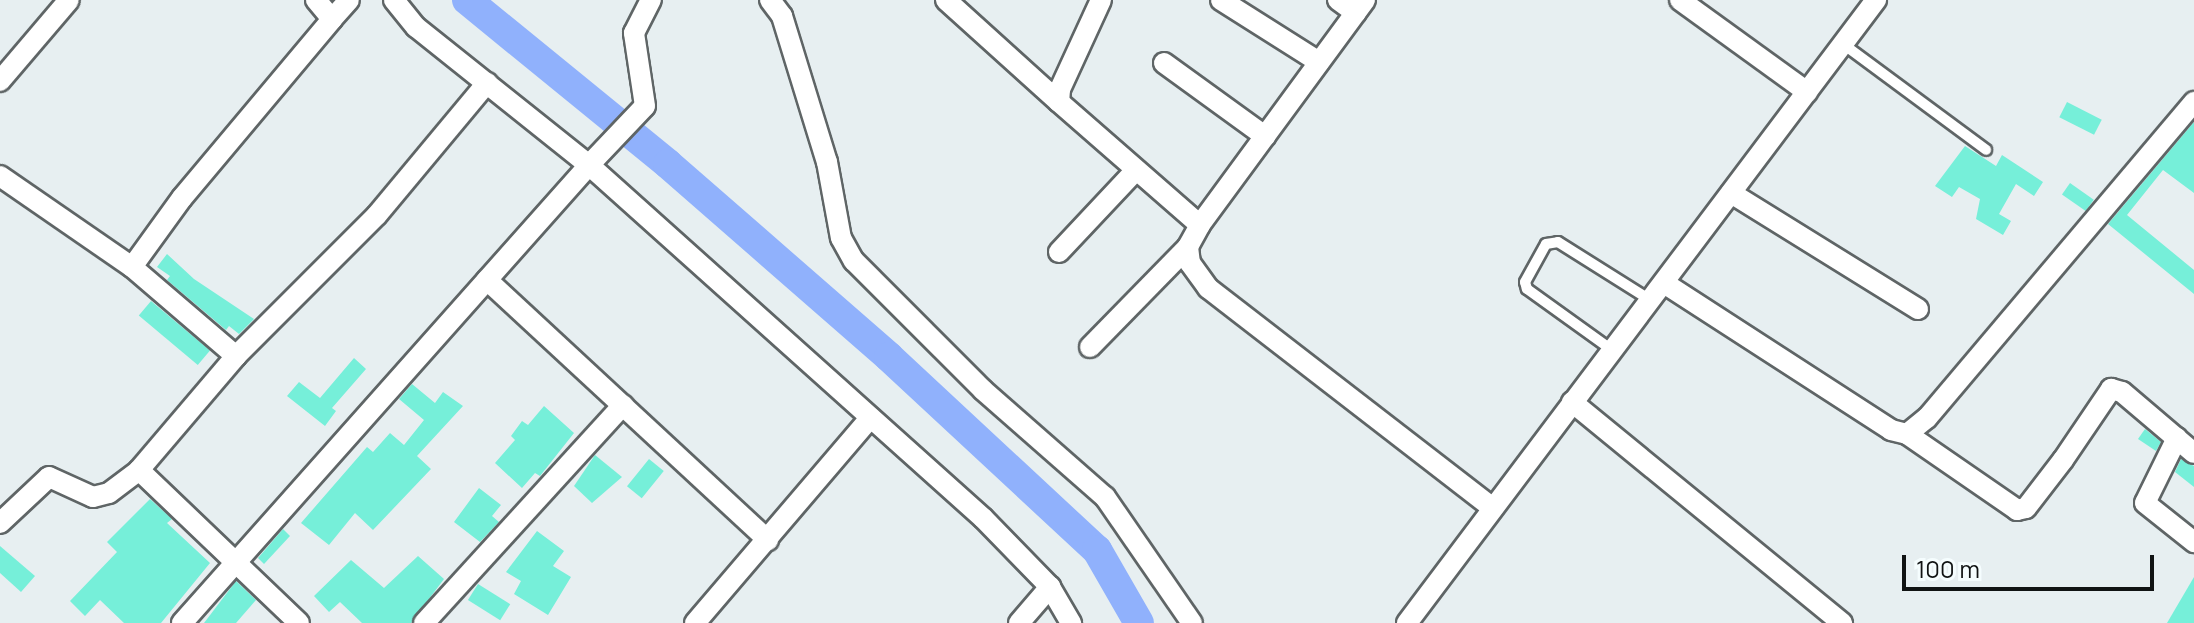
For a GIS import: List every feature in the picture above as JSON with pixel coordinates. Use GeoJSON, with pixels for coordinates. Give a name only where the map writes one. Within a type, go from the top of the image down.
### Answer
{"type":"FeatureCollection","features":[{"type":"Feature","properties":{"kind":"street"},"geometry":{"type":"LineString","coordinates":[[0,81],[69,0]]}},
{"type":"Feature","properties":{"kind":"street"},"geometry":{"type":"LineString","coordinates":[[316,0],[332,19]]}},
{"type":"Feature","properties":{"kind":"street"},"geometry":{"type":"LineString","coordinates":[[132,267],[182,198],[349,0]]}},
{"type":"Feature","properties":{"kind":"street"},"geometry":{"type":"LineString","coordinates":[[394,0],[416,27],[589,165],[983,518],[1050,587],[1071,623]]}},
{"type":"Feature","properties":{"kind":"street"},"geometry":{"type":"LineString","coordinates":[[182,623],[240,562],[589,165],[638,117],[646,103],[634,33],[651,0]]}},
{"type":"Feature","properties":{"kind":"street"},"geometry":{"type":"LineString","coordinates":[[770,0],[787,29],[827,162],[841,238],[854,261],[983,390],[1105,497],[1192,623]]}},
{"type":"Feature","properties":{"kind":"street"},"geometry":{"type":"LineString","coordinates":[[946,0],[1200,225]]}},
{"type":"Feature","properties":{"kind":"street"},"geometry":{"type":"LineString","coordinates":[[1059,102],[1060,89],[1101,0]]}},
{"type":"Feature","properties":{"kind":"street"},"geometry":{"type":"LineString","coordinates":[[1221,0],[1319,62]]}},
{"type":"Feature","properties":{"kind":"street"},"geometry":{"type":"LineString","coordinates":[[1090,347],[1188,247],[1200,225],[1360,6],[1338,0]]}},
{"type":"Feature","properties":{"kind":"street"},"geometry":{"type":"LineString","coordinates":[[1680,0],[1807,92]]}},
{"type":"Feature","properties":{"kind":"street"},"geometry":{"type":"LineString","coordinates":[[1407,623],[1876,0]]}},
{"type":"Feature","properties":{"kind":"street"},"geometry":{"type":"LineString","coordinates":[[1164,63],[1265,136]]}},
{"type":"Feature","properties":{"kind":"street"},"geometry":{"type":"LineString","coordinates":[[0,523],[49,477],[93,497],[109,493],[139,470],[236,356],[377,215],[487,83]]}},
{"type":"Feature","properties":{"kind":"street"},"geometry":{"type":"LineString","coordinates":[[1907,434],[1927,418],[2194,102]]}},
{"type":"Feature","properties":{"kind":"street"},"geometry":{"type":"LineString","coordinates":[[1059,252],[1136,170]]}},
{"type":"Feature","properties":{"kind":"street"},"geometry":{"type":"LineString","coordinates":[[0,176],[132,267],[236,356]]}},
{"type":"Feature","properties":{"kind":"street"},"geometry":{"type":"LineString","coordinates":[[1731,193],[1918,309]]}},
{"type":"Feature","properties":{"kind":"street"},"geometry":{"type":"LineString","coordinates":[[1188,247],[1190,263],[1208,288],[1493,508]]}},
{"type":"Feature","properties":{"kind":"street"},"geometry":{"type":"LineString","coordinates":[[487,280],[768,540]]}},
{"type":"Feature","properties":{"kind":"street"},"geometry":{"type":"LineString","coordinates":[[1664,283],[1891,430],[1907,434],[2017,510],[2026,508],[2111,389],[2122,392],[2194,453]]}},
{"type":"Feature","properties":{"kind":"street"},"geometry":{"type":"LineString","coordinates":[[1572,402],[1842,623]]}},
{"type":"Feature","properties":{"kind":"street"},"geometry":{"type":"LineString","coordinates":[[424,623],[623,405]]}},
{"type":"Feature","properties":{"kind":"street"},"geometry":{"type":"LineString","coordinates":[[695,623],[870,418]]}},
{"type":"Feature","properties":{"kind":"street"},"geometry":{"type":"LineString","coordinates":[[2177,438],[2145,503],[2194,542]]}},
{"type":"Feature","properties":{"kind":"street"},"geometry":{"type":"LineString","coordinates":[[139,470],[240,562],[299,623]]}},
{"type":"Feature","properties":{"kind":"street"},"geometry":{"type":"LineString","coordinates":[[1019,623],[1050,587]]}},
{"type":"Feature","properties":{"kind":"lane"},"geometry":{"type":"LineString","coordinates":[[1843,44],[1986,150]]}},
{"type":"Feature","properties":{"kind":"lane"},"geometry":{"type":"LineString","coordinates":[[1612,350],[1527,289],[1525,282],[1546,244],[1558,242],[1650,300]]}},
{"type":"Feature","properties":{"kind":"building"},"geometry":{"type":"Polygon","coordinates":[[[2067,102],[2102,120],[2094,135],[2059,117],[2067,102]]]}},
{"type":"Feature","properties":{"kind":"building"},"geometry":{"type":"Polygon","coordinates":[[[2194,122],[2194,193],[2163,170],[2127,215],[2194,270],[2194,294],[2108,224],[2194,122]]]}},
{"type":"Feature","properties":{"kind":"building"},"geometry":{"type":"Polygon","coordinates":[[[1965,146],[1996,166],[2002,155],[2043,182],[2034,196],[2016,184],[1999,214],[2011,221],[2003,235],[1976,219],[1980,199],[1959,187],[1952,197],[1935,186],[1965,146]]]}},
{"type":"Feature","properties":{"kind":"building"},"geometry":{"type":"Polygon","coordinates":[[[2070,183],[2094,200],[2086,211],[2062,194],[2070,183]]]}},
{"type":"Feature","properties":{"kind":"building"},"geometry":{"type":"Polygon","coordinates":[[[167,254],[194,279],[254,319],[239,334],[229,326],[226,330],[167,280],[170,276],[157,267],[167,254]]]}},
{"type":"Feature","properties":{"kind":"building"},"geometry":{"type":"Polygon","coordinates":[[[151,301],[210,350],[198,365],[139,316],[151,301]]]}},
{"type":"Feature","properties":{"kind":"building"},"geometry":{"type":"Polygon","coordinates":[[[354,358],[366,369],[332,408],[336,411],[325,426],[287,396],[299,382],[320,398],[354,358]]]}},
{"type":"Feature","properties":{"kind":"building"},"geometry":{"type":"Polygon","coordinates":[[[412,384],[435,403],[443,392],[463,406],[417,456],[431,469],[373,530],[355,513],[329,545],[301,523],[367,447],[373,452],[390,433],[404,445],[424,420],[399,399],[412,384]]]}},
{"type":"Feature","properties":{"kind":"building"},"geometry":{"type":"Polygon","coordinates":[[[544,406],[574,433],[540,476],[535,473],[522,488],[495,463],[515,440],[511,436],[522,421],[528,425],[544,406]]]}},
{"type":"Feature","properties":{"kind":"building"},"geometry":{"type":"Polygon","coordinates":[[[2145,429],[2161,442],[2156,451],[2138,439],[2145,429]]]}},
{"type":"Feature","properties":{"kind":"building"},"geometry":{"type":"Polygon","coordinates":[[[595,455],[622,477],[592,503],[574,486],[595,455]]]}},
{"type":"Feature","properties":{"kind":"building"},"geometry":{"type":"Polygon","coordinates":[[[649,459],[664,471],[642,498],[627,486],[649,459]]]}},
{"type":"Feature","properties":{"kind":"building"},"geometry":{"type":"Polygon","coordinates":[[[2181,459],[2194,466],[2194,487],[2175,472],[2181,459]]]}},
{"type":"Feature","properties":{"kind":"building"},"geometry":{"type":"Polygon","coordinates":[[[479,488],[501,505],[492,516],[499,522],[480,542],[454,522],[479,488]]]}},
{"type":"Feature","properties":{"kind":"building"},"geometry":{"type":"Polygon","coordinates":[[[150,499],[172,519],[167,523],[210,563],[161,623],[124,623],[100,600],[85,616],[70,601],[117,552],[107,542],[150,499]]]}},
{"type":"Feature","properties":{"kind":"building"},"geometry":{"type":"Polygon","coordinates":[[[283,529],[290,536],[264,564],[258,558],[283,529]]]}},
{"type":"Feature","properties":{"kind":"building"},"geometry":{"type":"Polygon","coordinates":[[[537,531],[564,551],[553,566],[571,577],[548,615],[514,594],[521,581],[506,572],[537,531]]]}},
{"type":"Feature","properties":{"kind":"building"},"geometry":{"type":"Polygon","coordinates":[[[0,546],[35,576],[21,592],[0,573],[0,546]]]}},
{"type":"Feature","properties":{"kind":"building"},"geometry":{"type":"Polygon","coordinates":[[[418,556],[444,579],[411,623],[362,623],[340,602],[329,612],[314,596],[351,560],[384,588],[418,556]]]}},
{"type":"Feature","properties":{"kind":"building"},"geometry":{"type":"Polygon","coordinates":[[[2194,577],[2194,623],[2167,623],[2194,577]]]}},
{"type":"Feature","properties":{"kind":"building"},"geometry":{"type":"Polygon","coordinates":[[[236,581],[256,600],[236,623],[204,623],[236,581]]]}},
{"type":"Feature","properties":{"kind":"building"},"geometry":{"type":"Polygon","coordinates":[[[478,584],[510,604],[500,620],[468,600],[478,584]]]}},
{"type":"Feature","properties":{"kind":"waterway"},"geometry":{"type":"LineString","coordinates":[[467,0],[668,164],[889,357],[1097,550],[1139,623]]}}]}
